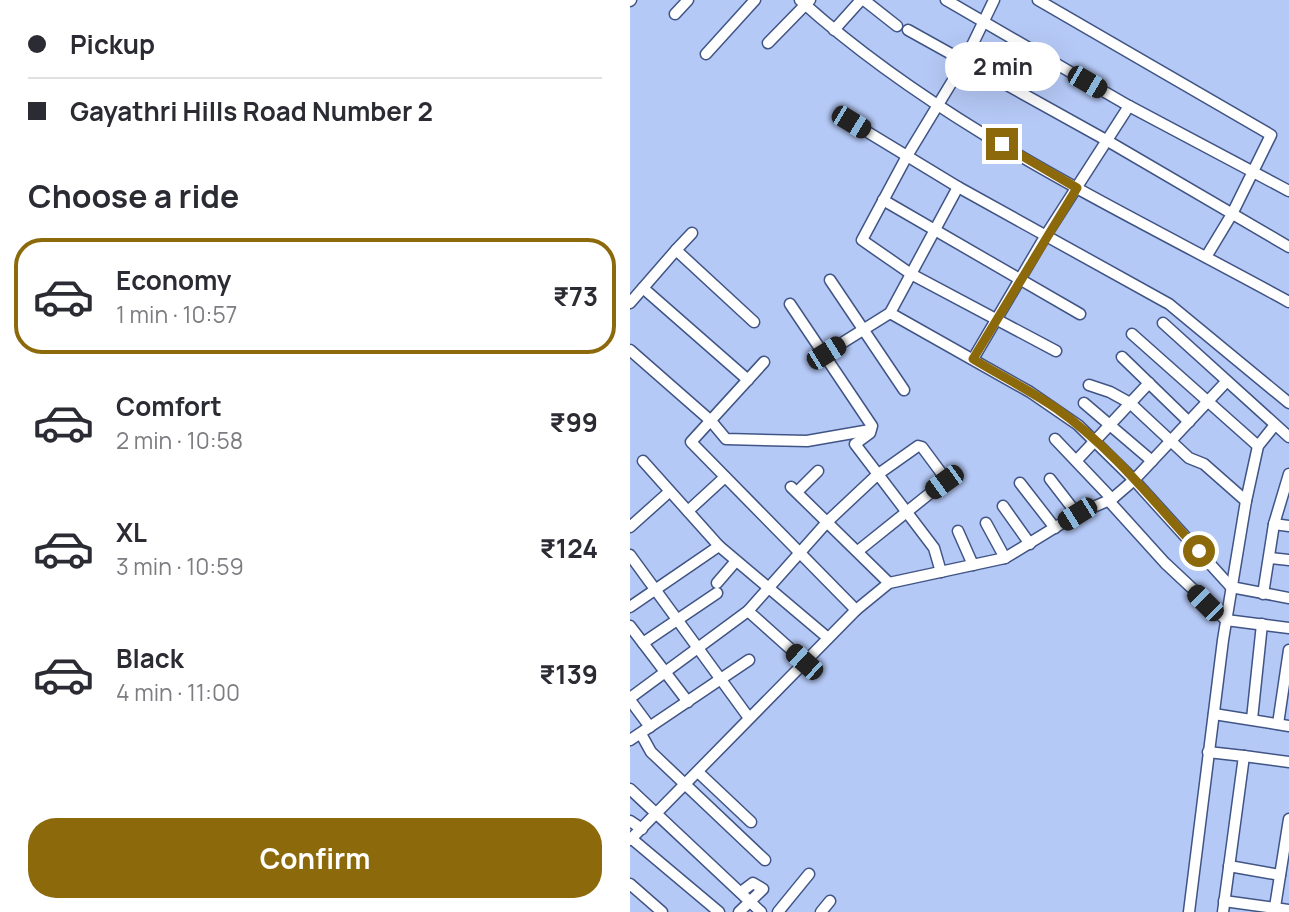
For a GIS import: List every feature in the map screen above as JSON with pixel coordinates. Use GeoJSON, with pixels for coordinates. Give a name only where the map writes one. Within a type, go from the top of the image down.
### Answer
{"type":"FeatureCollection","features":[{"type":"Feature","properties":{"kind":"street"},"geometry":{"type":"LineString","coordinates":[[675,14],[688,0]]}},
{"type":"Feature","properties":{"kind":"street"},"geometry":{"type":"LineString","coordinates":[[706,54],[755,0]]}},
{"type":"Feature","properties":{"kind":"street"},"geometry":{"type":"LineString","coordinates":[[834,30],[862,0],[902,28],[1106,140],[1289,247]]}},
{"type":"Feature","properties":{"kind":"street"},"geometry":{"type":"LineString","coordinates":[[946,0],[1129,106],[1289,191]]}},
{"type":"Feature","properties":{"kind":"street"},"geometry":{"type":"LineString","coordinates":[[994,0],[964,62],[907,156],[862,240],[911,274],[1056,351]]}},
{"type":"Feature","properties":{"kind":"street"},"geometry":{"type":"LineString","coordinates":[[1038,0],[1268,132],[1270,141],[1206,257]]}},
{"type":"Feature","properties":{"kind":"street"},"geometry":{"type":"LineString","coordinates":[[768,43],[805,2],[834,30],[937,107],[1077,188],[1289,302]]}},
{"type":"Feature","properties":{"kind":"street"},"geometry":{"type":"LineString","coordinates":[[973,359],[1046,235],[1129,106]]}},
{"type":"Feature","properties":{"kind":"street"},"geometry":{"type":"LineString","coordinates":[[851,122],[958,187],[1169,304],[1289,403]]}},
{"type":"Feature","properties":{"kind":"street"},"geometry":{"type":"LineString","coordinates":[[826,353],[890,313],[958,187]]}},
{"type":"Feature","properties":{"kind":"street"},"geometry":{"type":"LineString","coordinates":[[883,200],[1080,314]]}},
{"type":"Feature","properties":{"kind":"street"},"geometry":{"type":"LineString","coordinates":[[630,303],[692,233]]}},
{"type":"Feature","properties":{"kind":"street"},"geometry":{"type":"LineString","coordinates":[[676,250],[754,322]]}},
{"type":"Feature","properties":{"kind":"street"},"geometry":{"type":"LineString","coordinates":[[830,280],[904,390]]}},
{"type":"Feature","properties":{"kind":"street"},"geometry":{"type":"LineString","coordinates":[[643,288],[748,380]]}},
{"type":"Feature","properties":{"kind":"street"},"geometry":{"type":"LineString","coordinates":[[790,304],[826,353],[872,430]]}},
{"type":"Feature","properties":{"kind":"street"},"geometry":{"type":"LineString","coordinates":[[890,313],[1057,409],[1134,480],[1231,587],[1289,597]]}},
{"type":"Feature","properties":{"kind":"street"},"geometry":{"type":"LineString","coordinates":[[1163,323],[1289,437]]}},
{"type":"Feature","properties":{"kind":"street"},"geometry":{"type":"LineString","coordinates":[[1132,334],[1258,446]]}},
{"type":"Feature","properties":{"kind":"street"},"geometry":{"type":"LineString","coordinates":[[630,350],[712,421],[726,439],[807,441],[872,430]]}},
{"type":"Feature","properties":{"kind":"street"},"geometry":{"type":"LineString","coordinates":[[1122,357],[1189,422]]}},
{"type":"Feature","properties":{"kind":"street"},"geometry":{"type":"LineString","coordinates":[[764,362],[691,442],[856,610]]}},
{"type":"Feature","properties":{"kind":"street"},"geometry":{"type":"LineString","coordinates":[[719,912],[631,839],[659,814],[856,610],[889,583],[1005,558],[1077,514],[1110,500],[1134,480],[1226,382]]}},
{"type":"Feature","properties":{"kind":"street"},"geometry":{"type":"LineString","coordinates":[[1077,460],[1149,383]]}},
{"type":"Feature","properties":{"kind":"street"},"geometry":{"type":"LineString","coordinates":[[1089,385],[1130,403],[1189,458],[1204,464],[1247,501]]}},
{"type":"Feature","properties":{"kind":"street"},"geometry":{"type":"LineString","coordinates":[[1084,402],[1152,461]]}},
{"type":"Feature","properties":{"kind":"street"},"geometry":{"type":"LineString","coordinates":[[1189,912],[1231,587],[1258,446],[1275,426]]}},
{"type":"Feature","properties":{"kind":"street"},"geometry":{"type":"LineString","coordinates":[[872,430],[855,444],[934,548],[941,572]]}},
{"type":"Feature","properties":{"kind":"street"},"geometry":{"type":"LineString","coordinates":[[1055,439],[1077,460],[1165,563],[1226,620],[1289,628]]}},
{"type":"Feature","properties":{"kind":"street"},"geometry":{"type":"LineString","coordinates":[[765,860],[651,752],[645,730],[630,699],[664,671],[748,611],[828,521],[877,475],[918,446],[922,447],[945,480],[858,551]]}},
{"type":"Feature","properties":{"kind":"street"},"geometry":{"type":"LineString","coordinates":[[643,461],[719,546],[828,638]]}},
{"type":"Feature","properties":{"kind":"street"},"geometry":{"type":"LineString","coordinates":[[818,471],[794,489],[889,583]]}},
{"type":"Feature","properties":{"kind":"street"},"geometry":{"type":"LineString","coordinates":[[1263,594],[1274,524],[1289,474]]}},
{"type":"Feature","properties":{"kind":"street"},"geometry":{"type":"LineString","coordinates":[[688,511],[725,477]]}},
{"type":"Feature","properties":{"kind":"street"},"geometry":{"type":"LineString","coordinates":[[1050,479],[1077,514]]}},
{"type":"Feature","properties":{"kind":"street"},"geometry":{"type":"LineString","coordinates":[[1020,483],[1055,528]]}},
{"type":"Feature","properties":{"kind":"street"},"geometry":{"type":"LineString","coordinates":[[630,527],[669,492]]}},
{"type":"Feature","properties":{"kind":"street"},"geometry":{"type":"LineString","coordinates":[[1003,506],[1030,544]]}},
{"type":"Feature","properties":{"kind":"street"},"geometry":{"type":"LineString","coordinates":[[986,523],[1005,558]]}},
{"type":"Feature","properties":{"kind":"street"},"geometry":{"type":"LineString","coordinates":[[1274,524],[1289,526]]}},
{"type":"Feature","properties":{"kind":"street"},"geometry":{"type":"LineString","coordinates":[[958,531],[973,565]]}},
{"type":"Feature","properties":{"kind":"street"},"geometry":{"type":"LineString","coordinates":[[630,607],[719,546]]}},
{"type":"Feature","properties":{"kind":"street"},"geometry":{"type":"LineString","coordinates":[[630,555],[750,719]]}},
{"type":"Feature","properties":{"kind":"street"},"geometry":{"type":"LineString","coordinates":[[1270,558],[1289,560]]}},
{"type":"Feature","properties":{"kind":"street"},"geometry":{"type":"LineString","coordinates":[[643,643],[717,588],[736,561]]}},
{"type":"Feature","properties":{"kind":"street"},"geometry":{"type":"LineString","coordinates":[[748,611],[804,662]]}},
{"type":"Feature","properties":{"kind":"street"},"geometry":{"type":"LineString","coordinates":[[1252,719],[1262,624]]}},
{"type":"Feature","properties":{"kind":"street"},"geometry":{"type":"LineString","coordinates":[[630,626],[688,702]]}},
{"type":"Feature","properties":{"kind":"street"},"geometry":{"type":"LineString","coordinates":[[1214,715],[1284,725],[1289,650]]}},
{"type":"Feature","properties":{"kind":"street"},"geometry":{"type":"LineString","coordinates":[[630,740],[749,660]]}},
{"type":"Feature","properties":{"kind":"street"},"geometry":{"type":"LineString","coordinates":[[1208,752],[1289,762]]}},
{"type":"Feature","properties":{"kind":"street"},"geometry":{"type":"LineString","coordinates":[[1244,756],[1223,906],[1275,906],[1289,910]]}},
{"type":"Feature","properties":{"kind":"street"},"geometry":{"type":"LineString","coordinates":[[698,772],[751,822]]}},
{"type":"Feature","properties":{"kind":"street"},"geometry":{"type":"LineString","coordinates":[[630,789],[761,912]]}},
{"type":"Feature","properties":{"kind":"street"},"geometry":{"type":"LineString","coordinates":[[1275,906],[1289,819]]}},
{"type":"Feature","properties":{"kind":"street"},"geometry":{"type":"LineString","coordinates":[[630,821],[642,829]]}},
{"type":"Feature","properties":{"kind":"street"},"geometry":{"type":"LineString","coordinates":[[1228,866],[1280,875]]}},
{"type":"Feature","properties":{"kind":"street"},"geometry":{"type":"LineString","coordinates":[[778,912],[809,874]]}},
{"type":"Feature","properties":{"kind":"street"},"geometry":{"type":"LineString","coordinates":[[739,912],[763,888],[753,883],[741,892]]}},
{"type":"Feature","properties":{"kind":"street"},"geometry":{"type":"LineString","coordinates":[[630,884],[662,912]]}},
{"type":"Feature","properties":{"kind":"street"},"geometry":{"type":"LineString","coordinates":[[821,912],[830,901]]}},
{"type":"Feature","properties":{"kind":"route"},"geometry":{"type":"LineString","coordinates":[[1002,144],[1077,188],[973,359],[1030,392],[1078,425],[1134,480],[1199,551]]}}]}
